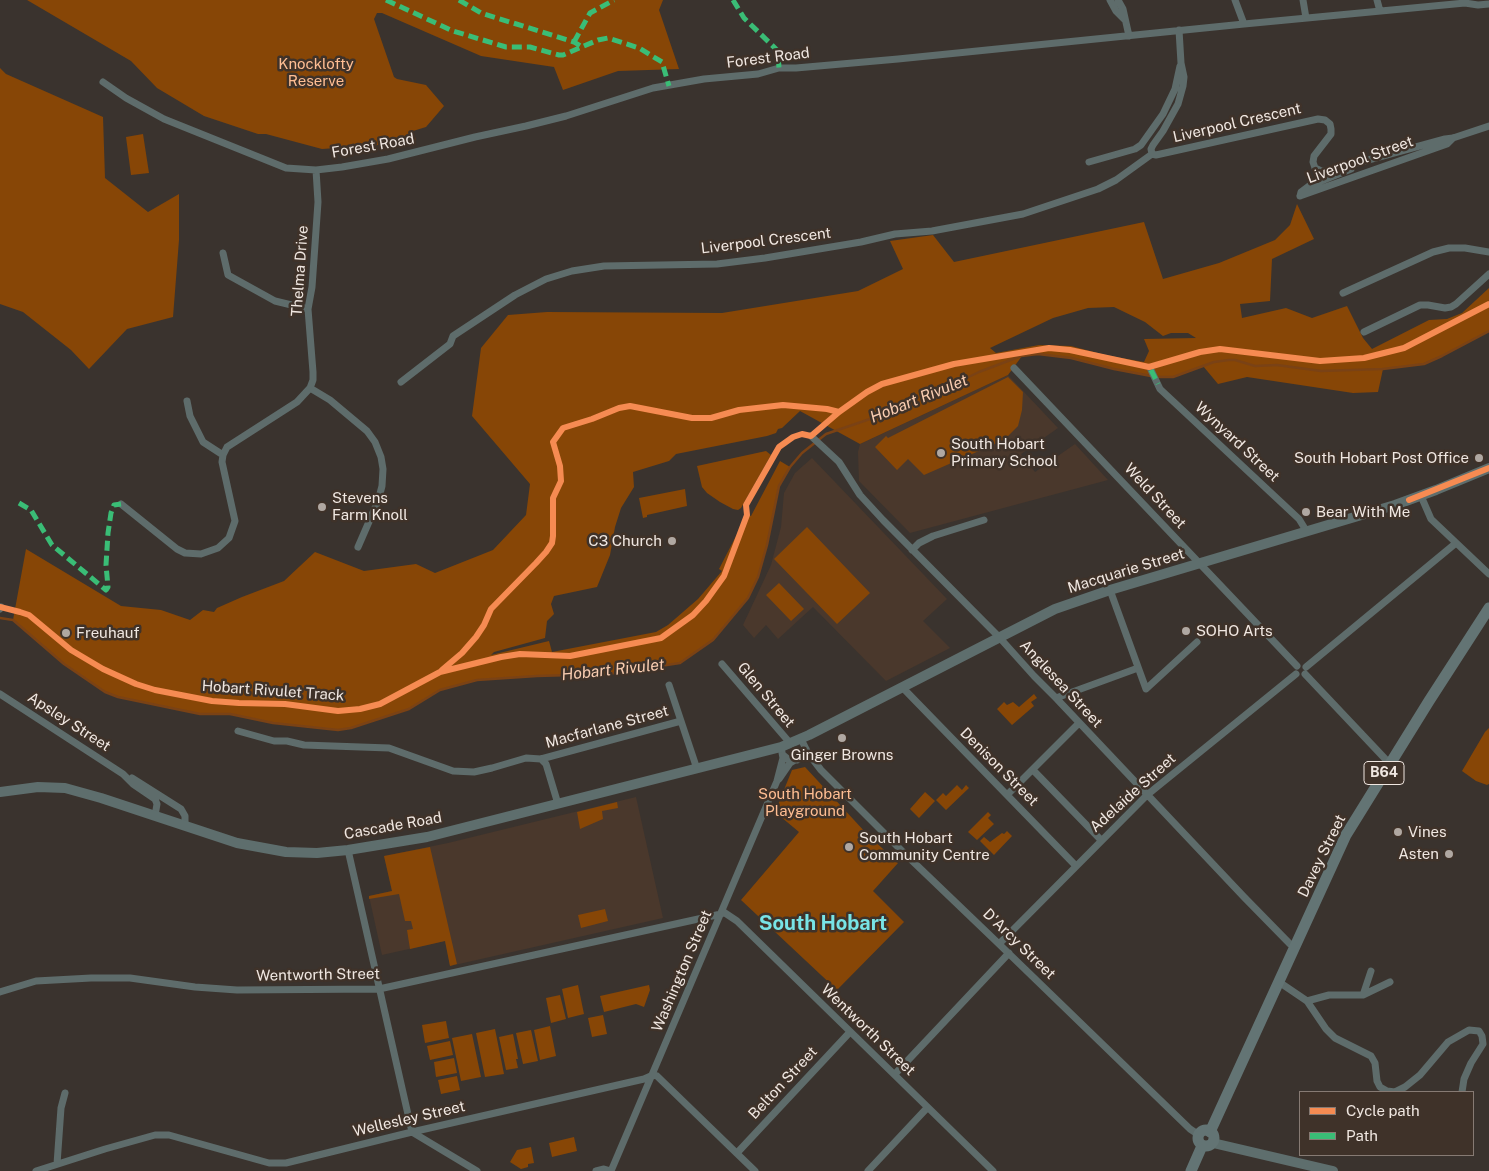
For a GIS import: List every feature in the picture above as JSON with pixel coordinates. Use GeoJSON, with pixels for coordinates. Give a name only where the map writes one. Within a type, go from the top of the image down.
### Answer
{"type":"FeatureCollection","features":[{"type":"Feature","properties":{"kind":"main road","name":"Davey Street"},"geometry":{"type":"LineString","coordinates":[[1191,1171],[1346,836],[1489,608]]}},
{"type":"Feature","properties":{"kind":"street"},"geometry":{"type":"LineString","coordinates":[[1110,0],[1116,11],[1126,22]]}},
{"type":"Feature","properties":{"kind":"street"},"geometry":{"type":"LineString","coordinates":[[1118,0],[1123,9],[1128,36]]}},
{"type":"Feature","properties":{"kind":"street"},"geometry":{"type":"LineString","coordinates":[[1236,0],[1244,24]]}},
{"type":"Feature","properties":{"kind":"street"},"geometry":{"type":"LineString","coordinates":[[1303,0],[1306,18]]}},
{"type":"Feature","properties":{"kind":"street"},"geometry":{"type":"LineString","coordinates":[[1377,0],[1380,11]]}},
{"type":"Feature","properties":{"kind":"street","name":"Forest Road"},"geometry":{"type":"LineString","coordinates":[[103,82],[126,98],[164,119],[286,168],[316,170],[420,152],[566,116],[646,90],[704,79],[758,74],[779,68],[898,60],[1469,1],[1478,5],[1489,4]]}},
{"type":"Feature","properties":{"kind":"street","name":"Liverpool Crescent"},"geometry":{"type":"LineString","coordinates":[[1152,154],[1153,146],[1163,132],[1181,96],[1184,77],[1181,63],[1179,30]]}},
{"type":"Feature","properties":{"kind":"street","name":"Liverpool Crescent"},"geometry":{"type":"LineString","coordinates":[[1089,162],[1135,149],[1141,145],[1163,114],[1175,88],[1181,63]]}},
{"type":"Feature","properties":{"kind":"street","name":"Liverpool Crescent"},"geometry":{"type":"LineString","coordinates":[[402,382],[450,344],[454,336],[515,295],[546,280],[572,271],[604,266],[717,264],[765,258],[861,242],[895,234],[932,230],[1023,214],[1110,183],[1129,172],[1152,154],[1214,143],[1318,119],[1325,120],[1332,129],[1331,134],[1314,156],[1312,162],[1315,168],[1321,171]]}},
{"type":"Feature","properties":{"kind":"street","name":"Liverpool Street"},"geometry":{"type":"LineString","coordinates":[[1321,171],[1376,159],[1489,126]]}},
{"type":"Feature","properties":{"kind":"street","name":"Liverpool Street"},"geometry":{"type":"LineString","coordinates":[[1376,159],[1309,186],[1301,192],[1300,196],[1447,144],[1453,138]]}},
{"type":"Feature","properties":{"kind":"street","name":"Thelma Drive"},"geometry":{"type":"LineString","coordinates":[[310,388],[313,372],[308,309],[312,287],[318,202],[316,170]]}},
{"type":"Feature","properties":{"kind":"street"},"geometry":{"type":"LineString","coordinates":[[1343,293],[1433,252],[1448,248],[1465,248],[1489,252]]}},
{"type":"Feature","properties":{"kind":"street"},"geometry":{"type":"LineString","coordinates":[[223,253],[228,275],[275,301],[308,309]]}},
{"type":"Feature","properties":{"kind":"street"},"geometry":{"type":"LineString","coordinates":[[1364,332],[1420,305],[1450,307],[1456,304],[1489,274]]}},
{"type":"Feature","properties":{"kind":"street","name":"Weld Street"},"geometry":{"type":"LineString","coordinates":[[1014,368],[1297,666]]}},
{"type":"Feature","properties":{"kind":"street","name":"Wynyard Street"},"geometry":{"type":"LineString","coordinates":[[1151,370],[1160,389],[1299,518],[1306,532]]}},
{"type":"Feature","properties":{"kind":"street"},"geometry":{"type":"LineString","coordinates":[[121,504],[177,549],[185,553],[201,554],[218,548],[233,532],[236,521],[223,472],[223,455],[227,447],[297,402],[310,388],[330,400],[362,426],[375,442],[382,457],[382,486],[358,548]]}},
{"type":"Feature","properties":{"kind":"street"},"geometry":{"type":"LineString","coordinates":[[187,401],[190,416],[203,442],[223,455]]}},
{"type":"Feature","properties":{"kind":"street","name":"Anglesea Street"},"geometry":{"type":"LineString","coordinates":[[811,436],[839,462],[860,495],[912,550],[999,637],[1290,944],[1296,946]]}},
{"type":"Feature","properties":{"kind":"street","name":"Macquarie Street"},"geometry":{"type":"LineString","coordinates":[[784,748],[1055,609],[1110,590],[1421,496],[1489,468]]}},
{"type":"Feature","properties":{"kind":"street"},"geometry":{"type":"LineString","coordinates":[[1421,496],[1428,515],[1489,575]]}},
{"type":"Feature","properties":{"kind":"street"},"geometry":{"type":"LineString","coordinates":[[912,550],[919,543],[933,536],[984,520]]}},
{"type":"Feature","properties":{"kind":"street"},"geometry":{"type":"LineString","coordinates":[[1390,764],[1306,671],[1301,664],[1294,670],[1300,676],[1306,671],[1456,543]]}},
{"type":"Feature","properties":{"kind":"street"},"geometry":{"type":"LineString","coordinates":[[1110,590],[1146,689],[1197,642]]}},
{"type":"Feature","properties":{"kind":"street","name":"Glen Street"},"geometry":{"type":"LineString","coordinates":[[722,664],[784,748]]}},
{"type":"Feature","properties":{"kind":"street"},"geometry":{"type":"LineString","coordinates":[[1056,698],[1138,668]]}},
{"type":"Feature","properties":{"kind":"street","name":"Adelaide Street"},"geometry":{"type":"LineString","coordinates":[[999,944],[1147,795],[1296,674]]}},
{"type":"Feature","properties":{"kind":"street"},"geometry":{"type":"LineString","coordinates":[[669,685],[697,769]]}},
{"type":"Feature","properties":{"kind":"street","name":"Denison Street"},"geometry":{"type":"LineString","coordinates":[[902,687],[1076,866]]}},
{"type":"Feature","properties":{"kind":"street","name":"Apsley Street"},"geometry":{"type":"LineString","coordinates":[[0,694],[123,774],[181,809],[185,816],[185,826]]}},
{"type":"Feature","properties":{"kind":"street","name":"Macfarlane Street"},"geometry":{"type":"LineString","coordinates":[[238,731],[274,741],[287,741],[304,746],[389,748],[453,770],[474,772],[526,758],[541,759],[681,721]]}},
{"type":"Feature","properties":{"kind":"street"},"geometry":{"type":"LineString","coordinates":[[1007,795],[1079,723]]}},
{"type":"Feature","properties":{"kind":"street","name":"D'Arcy Street"},"geometry":{"type":"LineString","coordinates":[[801,739],[821,770],[903,852],[1190,1129],[1206,1139]]}},
{"type":"Feature","properties":{"kind":"street"},"geometry":{"type":"LineString","coordinates":[[784,748],[788,759],[796,760],[803,756],[806,749]]}},
{"type":"Feature","properties":{"kind":"street","name":"Cascade Road"},"geometry":{"type":"LineString","coordinates":[[0,792],[38,787],[65,788],[237,843],[270,850],[302,853],[348,850],[427,837],[784,748]]}},
{"type":"Feature","properties":{"kind":"street","name":"Washington Street"},"geometry":{"type":"LineString","coordinates":[[611,1171],[777,781],[784,748]]}},
{"type":"Feature","properties":{"kind":"street","name":"Macfarlane Street"},"geometry":{"type":"LineString","coordinates":[[541,759],[546,764],[558,804]]}},
{"type":"Feature","properties":{"kind":"street","name":"Washington Street"},"geometry":{"type":"LineString","coordinates":[[777,781],[790,763],[796,760]]}},
{"type":"Feature","properties":{"kind":"street","name":"D'Arcy Street"},"geometry":{"type":"LineString","coordinates":[[796,760],[808,763],[821,770]]}},
{"type":"Feature","properties":{"kind":"street"},"geometry":{"type":"LineString","coordinates":[[1033,770],[1101,840]]}},
{"type":"Feature","properties":{"kind":"street","name":"Apsley Street"},"geometry":{"type":"LineString","coordinates":[[123,774],[133,784],[155,799],[157,804],[155,816]]}},
{"type":"Feature","properties":{"kind":"street"},"geometry":{"type":"LineString","coordinates":[[348,850],[412,1132],[476,1171]]}},
{"type":"Feature","properties":{"kind":"street","name":"Wentworth Street"},"geometry":{"type":"LineString","coordinates":[[0,992],[36,981],[91,978],[130,978],[195,987],[238,990],[380,989],[722,912],[737,921],[993,1171]]}},
{"type":"Feature","properties":{"kind":"street"},"geometry":{"type":"LineString","coordinates":[[895,1074],[1009,953]]}},
{"type":"Feature","properties":{"kind":"street"},"geometry":{"type":"LineString","coordinates":[[1363,996],[1371,971]]}},
{"type":"Feature","properties":{"kind":"street"},"geometry":{"type":"LineString","coordinates":[[1279,982],[1307,1002],[1326,1029],[1336,1038],[1371,1056],[1375,1064],[1377,1081],[1380,1087],[1387,1091]]}},
{"type":"Feature","properties":{"kind":"street"},"geometry":{"type":"LineString","coordinates":[[1307,1002],[1330,995],[1363,996],[1390,982]]}},
{"type":"Feature","properties":{"kind":"street"},"geometry":{"type":"LineString","coordinates":[[1398,1091],[1405,1088],[1420,1075],[1448,1042],[1469,1030],[1479,1031],[1483,1044],[1471,1063],[1464,1079],[1462,1091]]}},
{"type":"Feature","properties":{"kind":"street","name":"Belton Street"},"geometry":{"type":"LineString","coordinates":[[737,1153],[850,1032]]}},
{"type":"Feature","properties":{"kind":"street"},"geometry":{"type":"LineString","coordinates":[[652,1075],[657,1076],[755,1171]]}},
{"type":"Feature","properties":{"kind":"street","name":"Wellesley Street"},"geometry":{"type":"LineString","coordinates":[[36,1171],[155,1135],[170,1135],[269,1163],[286,1163],[644,1079],[652,1075]]}},
{"type":"Feature","properties":{"kind":"street"},"geometry":{"type":"LineString","coordinates":[[57,1164],[61,1108],[65,1092]]}},
{"type":"Feature","properties":{"kind":"street"},"geometry":{"type":"LineString","coordinates":[[868,1171],[927,1108]]}},
{"type":"Feature","properties":{"kind":"street"},"geometry":{"type":"LineString","coordinates":[[1206,1139],[1333,1171]]}},
{"type":"Feature","properties":{"kind":"street"},"geometry":{"type":"LineString","coordinates":[[596,1171],[604,1169],[611,1171]]}},
{"type":"Feature","properties":{"kind":"shaded area","name":"South Hobart Primary School"},"geometry":{"type":"Polygon","coordinates":[[[1008,375],[1058,428],[1021,454],[1035,472],[1075,444],[1108,480],[910,533],[859,481],[858,452],[860,444],[1008,375]]]}},
{"type":"Feature","properties":{"kind":"shaded area"},"geometry":{"type":"Polygon","coordinates":[[[812,458],[947,599],[923,621],[950,648],[886,681],[813,607],[778,639],[766,625],[754,638],[743,625],[771,565],[781,527],[784,493],[795,473],[812,458]]]}},
{"type":"Feature","properties":{"kind":"shaded area"},"geometry":{"type":"Polygon","coordinates":[[[636,797],[663,918],[450,966],[445,941],[382,955],[369,896],[392,891],[384,856],[448,843],[636,797]]]}},
{"type":"Feature","properties":{"kind":"green space","name":"Knocklofty Reserve"},"geometry":{"type":"Polygon","coordinates":[[[27,0],[663,0],[659,10],[679,69],[618,71],[563,90],[554,67],[481,56],[382,13],[377,13],[374,19],[394,77],[426,85],[444,106],[426,127],[413,131],[416,140],[407,143],[322,149],[266,134],[258,134],[204,116],[157,88],[131,61],[27,0]]]}},
{"type":"Feature","properties":{"kind":"green space"},"geometry":{"type":"Polygon","coordinates":[[[0,68],[6,74],[103,117],[105,178],[148,212],[179,194],[179,240],[173,317],[127,329],[89,369],[71,350],[23,312],[0,304],[0,68]]]}},
{"type":"Feature","properties":{"kind":"green space"},"geometry":{"type":"Polygon","coordinates":[[[143,134],[149,173],[131,175],[126,137],[143,134]]]}},
{"type":"Feature","properties":{"kind":"green space"},"geometry":{"type":"Polygon","coordinates":[[[1297,204],[1314,239],[1272,259],[1270,301],[1240,304],[1242,318],[1286,308],[1312,318],[1347,306],[1363,338],[1372,349],[1429,320],[1447,319],[1462,313],[1489,288],[1489,331],[1424,364],[1383,369],[1378,392],[1353,393],[1247,377],[1218,384],[1203,366],[1173,377],[1161,377],[1114,369],[1071,358],[1038,354],[1022,356],[1008,375],[860,444],[800,411],[782,428],[778,429],[776,433],[676,454],[669,461],[633,472],[634,487],[621,508],[615,527],[610,555],[597,587],[554,596],[551,604],[554,614],[547,621],[545,638],[494,652],[491,655],[549,641],[552,652],[656,632],[668,625],[698,599],[722,571],[719,569],[747,515],[751,516],[780,461],[790,467],[779,486],[767,545],[758,577],[748,598],[713,640],[680,663],[608,674],[477,680],[440,690],[409,709],[351,728],[338,730],[273,723],[230,714],[200,714],[118,697],[105,692],[64,664],[13,620],[26,549],[121,606],[161,610],[190,620],[203,610],[214,612],[217,608],[284,581],[315,552],[364,571],[416,564],[435,573],[493,550],[526,515],[530,484],[472,416],[481,348],[508,315],[547,312],[722,313],[858,291],[903,269],[890,241],[933,235],[954,262],[1144,222],[1163,279],[1219,263],[1275,240],[1290,225],[1297,204]],[[1114,307],[1088,308],[1053,318],[990,348],[996,353],[1039,345],[1071,346],[1105,355],[1144,362],[1149,351],[1144,339],[1196,338],[1188,333],[1171,333],[1163,336],[1145,322],[1114,307]]]}},
{"type":"Feature","properties":{"kind":"green space"},"geometry":{"type":"Polygon","coordinates":[[[1008,377],[1023,392],[1022,410],[1018,426],[1004,440],[924,475],[908,459],[897,470],[875,447],[886,436],[888,438],[1008,377]]]}},
{"type":"Feature","properties":{"kind":"green space"},"geometry":{"type":"Polygon","coordinates":[[[766,451],[771,455],[741,508],[738,510],[720,502],[702,487],[697,466],[766,451]]]}},
{"type":"Feature","properties":{"kind":"green space"},"geometry":{"type":"Polygon","coordinates":[[[685,489],[687,506],[647,515],[647,517],[643,518],[639,498],[685,489]]]}},
{"type":"Feature","properties":{"kind":"green space"},"geometry":{"type":"Polygon","coordinates":[[[807,527],[870,593],[837,624],[774,559],[807,527]]]}},
{"type":"Feature","properties":{"kind":"green space"},"geometry":{"type":"Polygon","coordinates":[[[779,583],[804,609],[791,621],[766,595],[779,583]]]}},
{"type":"Feature","properties":{"kind":"green space"},"geometry":{"type":"Polygon","coordinates":[[[1034,694],[1037,698],[1031,702],[1034,706],[1012,725],[997,709],[1004,702],[1007,705],[1013,702],[1019,707],[1034,694]]]}},
{"type":"Feature","properties":{"kind":"green space"},"geometry":{"type":"Polygon","coordinates":[[[1489,728],[1489,784],[1487,785],[1476,781],[1462,771],[1489,728]]]}},
{"type":"Feature","properties":{"kind":"green space","name":"South Hobart Playground"},"geometry":{"type":"Polygon","coordinates":[[[805,767],[866,833],[898,863],[873,891],[904,922],[837,990],[741,900],[799,832],[775,812],[792,770],[805,767]]]}},
{"type":"Feature","properties":{"kind":"green space"},"geometry":{"type":"Polygon","coordinates":[[[957,785],[962,790],[966,785],[969,788],[946,810],[936,800],[943,793],[946,796],[957,785]]]}},
{"type":"Feature","properties":{"kind":"green space"},"geometry":{"type":"Polygon","coordinates":[[[925,792],[935,801],[919,818],[910,809],[925,792]]]}},
{"type":"Feature","properties":{"kind":"green space"},"geometry":{"type":"Polygon","coordinates":[[[617,802],[618,808],[602,811],[603,819],[580,829],[577,812],[617,802]]]}},
{"type":"Feature","properties":{"kind":"green space"},"geometry":{"type":"Polygon","coordinates":[[[988,812],[991,815],[988,818],[994,824],[977,840],[968,832],[988,812]]]}},
{"type":"Feature","properties":{"kind":"green space"},"geometry":{"type":"Polygon","coordinates":[[[1007,831],[1012,836],[994,855],[980,841],[984,837],[990,842],[1007,831]]]}},
{"type":"Feature","properties":{"kind":"green space"},"geometry":{"type":"Polygon","coordinates":[[[430,847],[457,964],[450,966],[445,941],[410,949],[407,930],[413,929],[411,921],[405,921],[399,894],[369,899],[369,896],[392,891],[384,856],[430,847]]]}},
{"type":"Feature","properties":{"kind":"green space"},"geometry":{"type":"Polygon","coordinates":[[[605,909],[608,921],[581,928],[578,915],[605,909]]]}},
{"type":"Feature","properties":{"kind":"green space"},"geometry":{"type":"Polygon","coordinates":[[[578,985],[584,1014],[568,1018],[562,989],[578,985]]]}},
{"type":"Feature","properties":{"kind":"green space"},"geometry":{"type":"Polygon","coordinates":[[[649,985],[650,990],[644,1007],[636,1004],[604,1012],[600,996],[649,985]]]}},
{"type":"Feature","properties":{"kind":"green space"},"geometry":{"type":"Polygon","coordinates":[[[560,995],[566,1019],[551,1023],[546,998],[560,995]]]}},
{"type":"Feature","properties":{"kind":"green space"},"geometry":{"type":"Polygon","coordinates":[[[603,1015],[607,1034],[592,1037],[588,1018],[603,1015]]]}},
{"type":"Feature","properties":{"kind":"green space"},"geometry":{"type":"Polygon","coordinates":[[[446,1021],[449,1038],[425,1043],[422,1025],[446,1021]]]}},
{"type":"Feature","properties":{"kind":"green space"},"geometry":{"type":"Polygon","coordinates":[[[550,1026],[556,1056],[540,1060],[534,1030],[550,1026]]]}},
{"type":"Feature","properties":{"kind":"green space"},"geometry":{"type":"Polygon","coordinates":[[[495,1029],[504,1074],[485,1077],[476,1033],[495,1029]]]}},
{"type":"Feature","properties":{"kind":"green space"},"geometry":{"type":"Polygon","coordinates":[[[531,1030],[538,1061],[523,1064],[516,1033],[531,1030]]]}},
{"type":"Feature","properties":{"kind":"green space"},"geometry":{"type":"Polygon","coordinates":[[[472,1034],[481,1077],[461,1081],[452,1038],[472,1034]]]}},
{"type":"Feature","properties":{"kind":"green space"},"geometry":{"type":"Polygon","coordinates":[[[513,1034],[518,1068],[506,1070],[499,1037],[513,1034]]]}},
{"type":"Feature","properties":{"kind":"green space"},"geometry":{"type":"Polygon","coordinates":[[[450,1041],[453,1055],[430,1060],[427,1046],[450,1041]]]}},
{"type":"Feature","properties":{"kind":"green space"},"geometry":{"type":"Polygon","coordinates":[[[454,1058],[457,1073],[436,1077],[434,1062],[454,1058]]]}},
{"type":"Feature","properties":{"kind":"green space"},"geometry":{"type":"Polygon","coordinates":[[[457,1076],[460,1090],[441,1094],[438,1080],[457,1076]]]}},
{"type":"Feature","properties":{"kind":"green space"},"geometry":{"type":"Polygon","coordinates":[[[574,1137],[577,1151],[552,1157],[549,1143],[574,1137]]]}},
{"type":"Feature","properties":{"kind":"green space"},"geometry":{"type":"Polygon","coordinates":[[[531,1147],[534,1163],[528,1164],[528,1167],[521,1169],[510,1162],[517,1150],[531,1147]]]}},
{"type":"Feature","properties":{"kind":"waterway","name":"Hobart Rivulet"},"geometry":{"type":"LineString","coordinates":[[1157,377],[1173,377],[1214,362],[1229,360],[1255,366],[1277,365],[1321,371],[1383,369],[1424,364],[1489,331]]}},
{"type":"Feature","properties":{"kind":"waterway","name":"Hobart Rivulet"},"geometry":{"type":"LineString","coordinates":[[0,618],[13,620],[64,664],[105,692],[118,697],[200,714],[230,714],[273,723],[338,730],[351,728],[409,709],[440,690],[477,680],[608,674],[680,663],[713,640],[748,598],[758,577],[767,545],[779,486],[790,467],[802,453],[826,434],[911,405],[979,372],[1021,356],[1038,354],[1071,358],[1151,376]]}},
{"type":"Feature","properties":{"kind":"marked path"},"geometry":{"type":"LineString","coordinates":[[386,0],[453,31],[506,47],[530,47],[563,55],[598,40],[608,38],[639,48],[662,62],[669,86]]}},
{"type":"Feature","properties":{"kind":"marked path"},"geometry":{"type":"LineString","coordinates":[[459,0],[481,13],[574,42],[582,47]]}},
{"type":"Feature","properties":{"kind":"marked path"},"geometry":{"type":"LineString","coordinates":[[574,42],[590,13],[614,0]]}},
{"type":"Feature","properties":{"kind":"marked path"},"geometry":{"type":"LineString","coordinates":[[733,0],[744,18],[778,51],[779,68]]}},
{"type":"Feature","properties":{"kind":"marked path"},"geometry":{"type":"LineString","coordinates":[[1151,370],[1158,384]]}},
{"type":"Feature","properties":{"kind":"marked path"},"geometry":{"type":"LineString","coordinates":[[19,503],[31,510],[52,545],[106,590],[108,587],[106,565],[111,513],[114,505],[121,504]]}},
{"type":"Feature","properties":{"kind":"cycle path","name":"Hobart Rivulet Track"},"geometry":{"type":"LineString","coordinates":[[0,607],[29,615],[71,650],[103,669],[136,684],[155,690],[212,701],[285,704],[338,711],[360,709],[380,704],[440,672],[501,657],[520,654],[570,656],[661,638],[693,615],[724,576],[747,515],[746,505],[779,447],[793,437],[802,434],[811,436],[839,412],[882,384],[954,364],[1049,348],[1070,350],[1149,367],[1200,352],[1220,349],[1320,361],[1364,358],[1404,348],[1489,304]]}},
{"type":"Feature","properties":{"kind":"cycle path"},"geometry":{"type":"LineString","coordinates":[[442,670],[462,653],[476,637],[491,609],[536,563],[552,543],[553,498],[561,481],[560,466],[553,442],[563,428],[619,408],[630,406],[692,418],[711,418],[739,410],[783,405],[839,412]]}},
{"type":"Feature","properties":{"kind":"cycle path"},"geometry":{"type":"LineString","coordinates":[[1409,500],[1489,468]]}},
{"type":"Feature","properties":{"kind":"place","name":"South Hobart Primary School"},"geometry":{"type":"Point","coordinates":[941,453]}},
{"type":"Feature","properties":{"kind":"place","name":"South Hobart Post Office"},"geometry":{"type":"Point","coordinates":[1479,458]}},
{"type":"Feature","properties":{"kind":"place","name":"Stevens Farm Knoll"},"geometry":{"type":"Point","coordinates":[322,507]}},
{"type":"Feature","properties":{"kind":"place","name":"Bear With Me"},"geometry":{"type":"Point","coordinates":[1306,512]}},
{"type":"Feature","properties":{"kind":"place","name":"C3 Church"},"geometry":{"type":"Point","coordinates":[672,541]}},
{"type":"Feature","properties":{"kind":"place","name":"SOHO Arts"},"geometry":{"type":"Point","coordinates":[1186,631]}},
{"type":"Feature","properties":{"kind":"place","name":"Freuhauf"},"geometry":{"type":"Point","coordinates":[66,633]}},
{"type":"Feature","properties":{"kind":"place","name":"Ginger Browns"},"geometry":{"type":"Point","coordinates":[842,738]}},
{"type":"Feature","properties":{"kind":"place","name":"Vines"},"geometry":{"type":"Point","coordinates":[1398,832]}},
{"type":"Feature","properties":{"kind":"place","name":"South Hobart Community Centre"},"geometry":{"type":"Point","coordinates":[849,847]}},
{"type":"Feature","properties":{"kind":"place","name":"Asten"},"geometry":{"type":"Point","coordinates":[1449,854]}},
{"type":"Feature","properties":{"kind":"district","name":"South Hobart"},"geometry":{"type":"Point","coordinates":[823,924]}}]}
